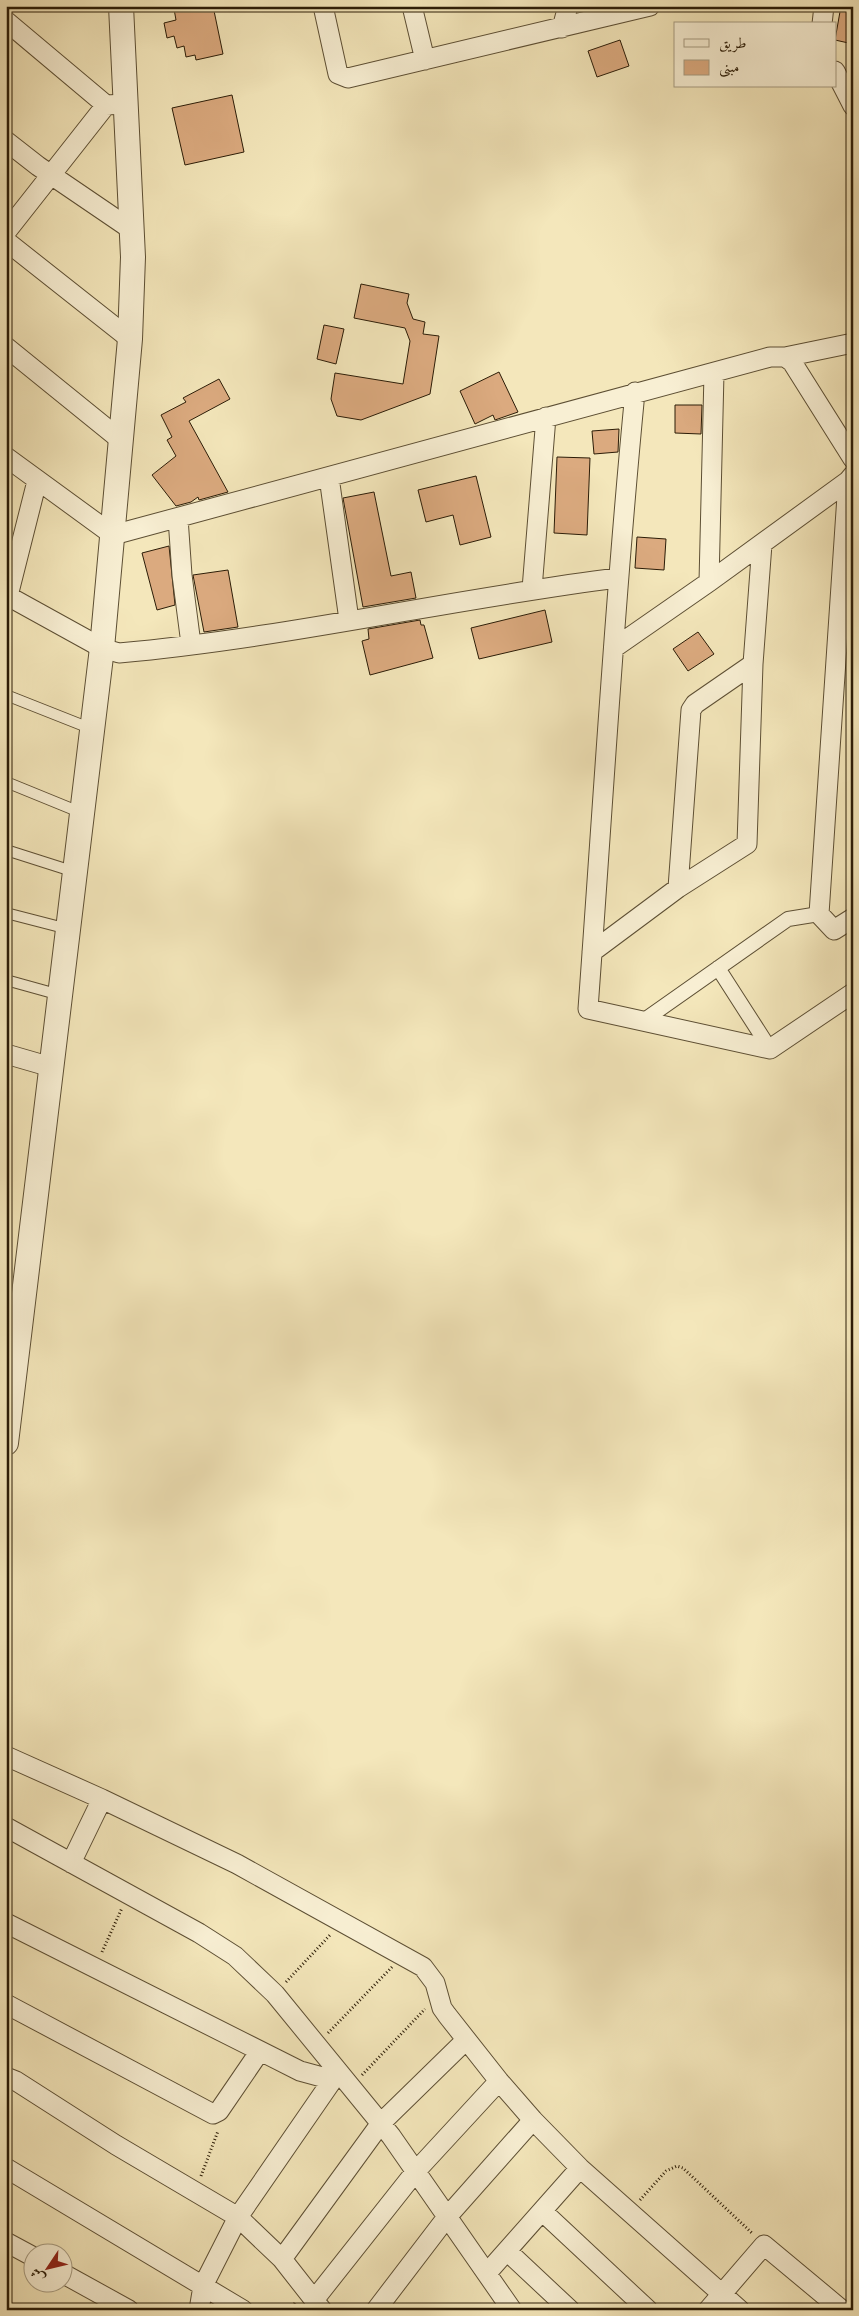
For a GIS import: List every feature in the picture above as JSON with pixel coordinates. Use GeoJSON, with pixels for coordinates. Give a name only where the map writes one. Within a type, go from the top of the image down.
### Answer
{"type":"FeatureCollection","features":[{"type":"Feature","properties":{"kind":"street"},"geometry":{"type":"LineString","coordinates":[[6,1442],[102,648],[122,441],[133,284],[132,230],[116,104],[121,6]]}},
{"type":"Feature","properties":{"kind":"street"},"geometry":{"type":"LineString","coordinates":[[323,6],[338,74],[348,78],[650,6]]}},
{"type":"Feature","properties":{"kind":"street"},"geometry":{"type":"LineString","coordinates":[[412,6],[425,60]]}},
{"type":"Feature","properties":{"kind":"street"},"geometry":{"type":"LineString","coordinates":[[562,28],[568,6]]}},
{"type":"Feature","properties":{"kind":"street"},"geometry":{"type":"LineString","coordinates":[[822,22],[824,6]]}},
{"type":"Feature","properties":{"kind":"street"},"geometry":{"type":"LineString","coordinates":[[6,21],[116,104]]}},
{"type":"Feature","properties":{"kind":"street"},"geometry":{"type":"LineString","coordinates":[[836,73],[853,106]]}},
{"type":"Feature","properties":{"kind":"street"},"geometry":{"type":"LineString","coordinates":[[6,232],[52,175],[116,104]]}},
{"type":"Feature","properties":{"kind":"street"},"geometry":{"type":"LineString","coordinates":[[6,141],[132,230]]}},
{"type":"Feature","properties":{"kind":"street"},"geometry":{"type":"LineString","coordinates":[[6,241],[130,339]]}},
{"type":"Feature","properties":{"kind":"street"},"geometry":{"type":"LineString","coordinates":[[6,457],[36,481],[113,535],[635,392],[770,357],[785,357],[853,342]]}},
{"type":"Feature","properties":{"kind":"street"},"geometry":{"type":"LineString","coordinates":[[6,347],[122,441]]}},
{"type":"Feature","properties":{"kind":"street"},"geometry":{"type":"LineString","coordinates":[[785,357],[792,362],[853,459]]}},
{"type":"Feature","properties":{"kind":"street"},"geometry":{"type":"LineString","coordinates":[[709,582],[714,373]]}},
{"type":"Feature","properties":{"kind":"street"},"geometry":{"type":"LineString","coordinates":[[635,392],[617,578],[614,648],[588,1009],[770,1049],[853,993]]}},
{"type":"Feature","properties":{"kind":"street"},"geometry":{"type":"LineString","coordinates":[[532,589],[546,417]]}},
{"type":"Feature","properties":{"kind":"street"},"geometry":{"type":"LineString","coordinates":[[329,477],[349,620]]}},
{"type":"Feature","properties":{"kind":"street"},"geometry":{"type":"LineString","coordinates":[[614,648],[762,544],[850,478]]}},
{"type":"Feature","properties":{"kind":"street"},"geometry":{"type":"LineString","coordinates":[[850,478],[819,914],[834,930],[853,918]]}},
{"type":"Feature","properties":{"kind":"street"},"geometry":{"type":"LineString","coordinates":[[36,481],[7,595],[102,648],[119,653],[191,644],[532,589],[617,578]]}},
{"type":"Feature","properties":{"kind":"street"},"geometry":{"type":"LineString","coordinates":[[178,518],[182,575],[191,644]]}},
{"type":"Feature","properties":{"kind":"street"},"geometry":{"type":"LineString","coordinates":[[592,952],[678,888],[746,844],[753,664],[762,544]]}},
{"type":"Feature","properties":{"kind":"street"},"geometry":{"type":"LineString","coordinates":[[678,888],[691,710],[695,704],[753,664]]}},
{"type":"Feature","properties":{"kind":"street"},"geometry":{"type":"LineString","coordinates":[[643,1021],[788,919],[819,914]]}},
{"type":"Feature","properties":{"kind":"street"},"geometry":{"type":"LineString","coordinates":[[718,968],[770,1049]]}},
{"type":"Feature","properties":{"kind":"street"},"geometry":{"type":"LineString","coordinates":[[6,1054],[51,1067]]}},
{"type":"Feature","properties":{"kind":"street"},"geometry":{"type":"LineString","coordinates":[[6,1756],[102,1799],[237,1864],[423,1968],[435,1983],[442,2008],[499,2081],[533,2120],[580,2168],[740,2310]]}},
{"type":"Feature","properties":{"kind":"street"},"geometry":{"type":"LineString","coordinates":[[71,1863],[102,1799]]}},
{"type":"Feature","properties":{"kind":"street"},"geometry":{"type":"LineString","coordinates":[[6,1827],[200,1933],[235,1956],[275,1994],[317,2044],[336,2076],[351,2086],[381,2124],[416,2171],[512,2310]]}},
{"type":"Feature","properties":{"kind":"street"},"geometry":{"type":"LineString","coordinates":[[6,1923],[300,2071],[336,2076]]}},
{"type":"Feature","properties":{"kind":"street"},"geometry":{"type":"LineString","coordinates":[[6,2004],[213,2114],[217,2113],[260,2051]]}},
{"type":"Feature","properties":{"kind":"street"},"geometry":{"type":"LineString","coordinates":[[282,2259],[381,2124],[466,2040]]}},
{"type":"Feature","properties":{"kind":"street"},"geometry":{"type":"LineString","coordinates":[[199,2310],[203,2286],[238,2217],[336,2076]]}},
{"type":"Feature","properties":{"kind":"street"},"geometry":{"type":"LineString","coordinates":[[6,2077],[16,2081],[116,2145],[238,2217],[282,2259],[318,2305],[416,2171],[499,2081]]}},
{"type":"Feature","properties":{"kind":"street"},"geometry":{"type":"LineString","coordinates":[[376,2310],[447,2217],[533,2120]]}},
{"type":"Feature","properties":{"kind":"street"},"geometry":{"type":"LineString","coordinates":[[6,2168],[243,2310]]}},
{"type":"Feature","properties":{"kind":"street"},"geometry":{"type":"LineString","coordinates":[[487,2273],[580,2168]]}},
{"type":"Feature","properties":{"kind":"street"},"geometry":{"type":"LineString","coordinates":[[542,2211],[648,2310]]}},
{"type":"Feature","properties":{"kind":"street"},"geometry":{"type":"LineString","coordinates":[[6,2242],[22,2251]]}},
{"type":"Feature","properties":{"kind":"street"},"geometry":{"type":"LineString","coordinates":[[708,2310],[764,2245],[842,2310]]}},
{"type":"Feature","properties":{"kind":"street"},"geometry":{"type":"LineString","coordinates":[[507,2251],[570,2310]]}},
{"type":"Feature","properties":{"kind":"street"},"geometry":{"type":"LineString","coordinates":[[72,2279],[129,2310]]}},
{"type":"Feature","properties":{"kind":"lane"},"geometry":{"type":"LineString","coordinates":[[6,695],[92,729]]}},
{"type":"Feature","properties":{"kind":"lane"},"geometry":{"type":"LineString","coordinates":[[6,782],[82,813]]}},
{"type":"Feature","properties":{"kind":"lane"},"geometry":{"type":"LineString","coordinates":[[6,850],[75,872]]}},
{"type":"Feature","properties":{"kind":"lane"},"geometry":{"type":"LineString","coordinates":[[6,913],[68,929]]}},
{"type":"Feature","properties":{"kind":"lane"},"geometry":{"type":"LineString","coordinates":[[6,980],[60,995]]}},
{"type":"Feature","properties":{"kind":"path"},"geometry":{"type":"LineString","coordinates":[[95,1967],[128,1894]]}},
{"type":"Feature","properties":{"kind":"path"},"geometry":{"type":"LineString","coordinates":[[275,1994],[342,1922]]}},
{"type":"Feature","properties":{"kind":"path"},"geometry":{"type":"LineString","coordinates":[[317,2044],[402,1956]]}},
{"type":"Feature","properties":{"kind":"path"},"geometry":{"type":"LineString","coordinates":[[351,2086],[439,1995]]}},
{"type":"Feature","properties":{"kind":"path"},"geometry":{"type":"LineString","coordinates":[[194,2190],[216,2138],[218,2126],[217,2113]]}},
{"type":"Feature","properties":{"kind":"path"},"geometry":{"type":"LineString","coordinates":[[630,2213],[666,2171],[677,2166],[683,2168],[764,2245]]}},
{"type":"Feature","properties":{"kind":"building"},"geometry":{"type":"Polygon","coordinates":[[[186,6],[213,6],[223,54],[196,60],[195,55],[186,57],[184,46],[177,48],[174,36],[167,38],[164,23],[176,20],[174,9],[186,6]]]}},
{"type":"Feature","properties":{"kind":"building"},"geometry":{"type":"Polygon","coordinates":[[[841,6],[853,6],[853,44],[836,40],[841,6]]]}},
{"type":"Feature","properties":{"kind":"building"},"geometry":{"type":"Polygon","coordinates":[[[620,40],[629,66],[597,77],[588,51],[620,40]]]}},
{"type":"Feature","properties":{"kind":"building"},"geometry":{"type":"Polygon","coordinates":[[[232,95],[244,152],[185,165],[172,108],[232,95]]]}},
{"type":"Feature","properties":{"kind":"building"},"geometry":{"type":"Polygon","coordinates":[[[361,284],[409,294],[407,303],[413,319],[425,322],[423,334],[439,336],[430,394],[361,420],[337,416],[331,399],[335,373],[403,384],[410,341],[405,328],[354,318],[361,284]]]}},
{"type":"Feature","properties":{"kind":"building"},"geometry":{"type":"Polygon","coordinates":[[[324,325],[344,329],[336,364],[317,359],[324,325]]]}},
{"type":"Feature","properties":{"kind":"building"},"geometry":{"type":"Polygon","coordinates":[[[499,372],[518,412],[495,420],[493,415],[475,424],[460,391],[499,372]]]}},
{"type":"Feature","properties":{"kind":"building"},"geometry":{"type":"Polygon","coordinates":[[[219,379],[230,399],[189,421],[228,492],[199,500],[198,497],[191,502],[176,506],[152,475],[176,456],[167,440],[172,437],[161,415],[186,402],[183,398],[219,379]]]}},
{"type":"Feature","properties":{"kind":"building"},"geometry":{"type":"Polygon","coordinates":[[[675,405],[702,405],[701,434],[675,433],[675,405]]]}},
{"type":"Feature","properties":{"kind":"building"},"geometry":{"type":"Polygon","coordinates":[[[619,429],[618,452],[594,454],[592,431],[619,429]]]}},
{"type":"Feature","properties":{"kind":"building"},"geometry":{"type":"Polygon","coordinates":[[[557,457],[590,458],[587,535],[554,533],[557,457]]]}},
{"type":"Feature","properties":{"kind":"building"},"geometry":{"type":"Polygon","coordinates":[[[476,476],[491,537],[460,545],[453,515],[426,522],[418,490],[476,476]]]}},
{"type":"Feature","properties":{"kind":"building"},"geometry":{"type":"Polygon","coordinates":[[[374,492],[391,576],[411,572],[416,598],[363,607],[343,498],[374,492]]]}},
{"type":"Feature","properties":{"kind":"building"},"geometry":{"type":"Polygon","coordinates":[[[637,537],[666,539],[664,570],[635,568],[637,537]]]}},
{"type":"Feature","properties":{"kind":"building"},"geometry":{"type":"Polygon","coordinates":[[[169,546],[175,605],[157,610],[142,553],[169,546]]]}},
{"type":"Feature","properties":{"kind":"building"},"geometry":{"type":"Polygon","coordinates":[[[228,570],[238,627],[204,632],[193,575],[228,570]]]}},
{"type":"Feature","properties":{"kind":"building"},"geometry":{"type":"Polygon","coordinates":[[[545,610],[552,642],[479,659],[471,628],[545,610]]]}},
{"type":"Feature","properties":{"kind":"building"},"geometry":{"type":"Polygon","coordinates":[[[420,620],[421,625],[424,625],[433,658],[370,675],[362,641],[369,639],[368,629],[420,620]]]}},
{"type":"Feature","properties":{"kind":"building"},"geometry":{"type":"Polygon","coordinates":[[[698,632],[714,654],[688,671],[673,649],[698,632]]]}}]}
